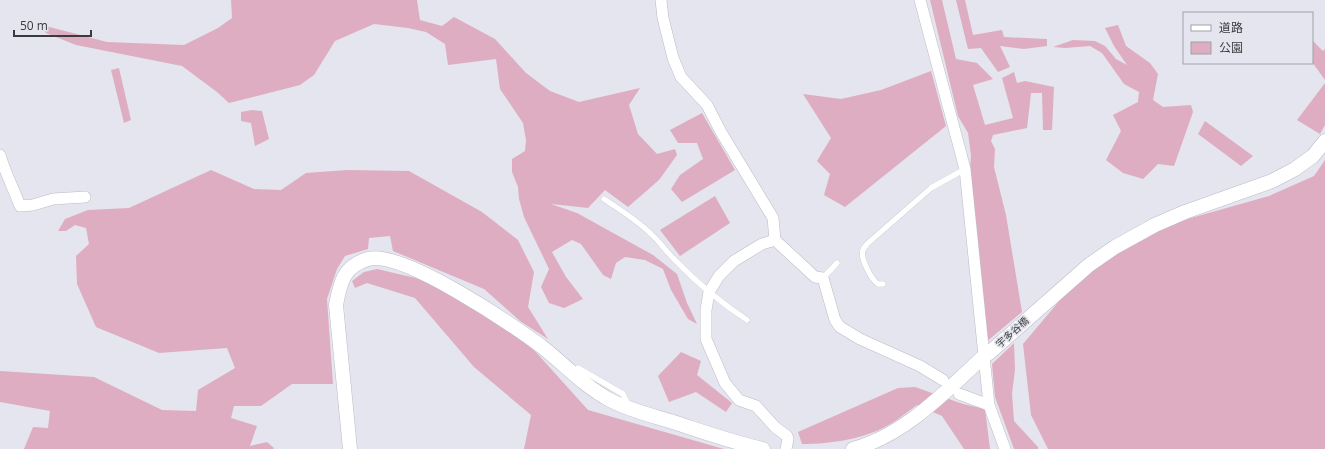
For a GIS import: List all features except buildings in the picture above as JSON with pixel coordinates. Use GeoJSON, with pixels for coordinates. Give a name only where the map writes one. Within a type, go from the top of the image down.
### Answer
{"type":"FeatureCollection","features":[{"type":"Feature","properties":{"kind":"street"},"geometry":{"type":"LineString","coordinates":[[661,0],[663,18],[673,58],[681,77],[707,105],[721,132],[773,218],[775,240],[815,277],[823,278],[835,320],[840,327],[860,340],[920,366],[943,380]]}},
{"type":"Feature","properties":{"kind":"street"},"geometry":{"type":"LineString","coordinates":[[920,0],[965,169],[986,355],[988,405],[1005,449]]}},
{"type":"Feature","properties":{"kind":"street","name":"宇多谷橋"},"geometry":{"type":"LineString","coordinates":[[853,449],[892,432],[925,410],[1089,264],[1115,247],[1155,225],[1185,212],[1278,178],[1295,169],[1313,156],[1325,141]]}},
{"type":"Feature","properties":{"kind":"street"},"geometry":{"type":"LineString","coordinates":[[0,155],[20,206],[33,205],[53,199],[85,196]]}},
{"type":"Feature","properties":{"kind":"street"},"geometry":{"type":"LineString","coordinates":[[775,240],[762,244],[734,261],[719,276],[709,292],[706,310],[706,339],[725,383],[739,400],[756,406],[775,427],[787,436],[788,439],[786,449]]}},
{"type":"Feature","properties":{"kind":"street"},"geometry":{"type":"LineString","coordinates":[[350,449],[336,306],[340,283],[345,275],[352,266],[369,258],[388,260],[423,273],[463,294],[540,346],[587,385],[611,400],[630,408],[714,436],[763,449]]}},
{"type":"Feature","properties":{"kind":"street"},"geometry":{"type":"LineString","coordinates":[[959,394],[988,405]]}},
{"type":"Feature","properties":{"kind":"street"},"geometry":{"type":"LineString","coordinates":[[999,449],[1000,437]]}},
{"type":"Feature","properties":{"kind":"lane"},"geometry":{"type":"LineString","coordinates":[[883,284],[878,284],[874,281],[862,258],[863,250],[867,244],[931,188],[965,169]]}},
{"type":"Feature","properties":{"kind":"lane"},"geometry":{"type":"LineString","coordinates":[[604,199],[630,216],[652,234],[673,259],[709,292],[747,320]]}},
{"type":"Feature","properties":{"kind":"lane"},"geometry":{"type":"LineString","coordinates":[[823,278],[837,263]]}},
{"type":"Feature","properties":{"kind":"lane"},"geometry":{"type":"LineString","coordinates":[[578,368],[623,394],[630,408]]}},
{"type":"Feature","properties":{"kind":"green space"},"geometry":{"type":"Polygon","coordinates":[[[231,0],[417,0],[420,20],[442,26],[454,17],[495,39],[526,73],[550,91],[579,102],[640,88],[629,105],[638,134],[657,154],[675,149],[677,155],[659,180],[628,207],[605,190],[588,208],[551,204],[577,213],[653,255],[677,274],[687,303],[697,324],[688,319],[671,290],[663,269],[645,260],[625,257],[616,263],[611,279],[603,275],[581,244],[572,240],[552,252],[566,277],[583,299],[564,308],[549,303],[541,287],[549,269],[524,217],[519,199],[518,187],[512,172],[512,159],[525,151],[526,140],[523,123],[500,89],[496,59],[448,65],[445,44],[426,32],[408,28],[374,24],[335,41],[314,75],[300,85],[229,103],[217,92],[182,66],[76,45],[46,33],[38,24],[107,42],[184,45],[218,28],[232,18],[231,0]]]}},
{"type":"Feature","properties":{"kind":"green space"},"geometry":{"type":"Polygon","coordinates":[[[930,0],[942,0],[956,59],[977,63],[993,79],[973,85],[985,125],[1013,118],[1002,78],[1014,72],[1017,83],[1025,81],[1054,87],[1052,130],[1043,130],[1042,93],[1031,93],[1027,128],[993,135],[991,141],[995,149],[994,167],[1006,215],[1022,312],[985,343],[970,170],[971,155],[968,133],[958,116],[930,0]]]}},
{"type":"Feature","properties":{"kind":"green space"},"geometry":{"type":"Polygon","coordinates":[[[956,0],[965,0],[973,35],[1002,30],[1004,37],[1047,39],[1047,46],[1024,49],[1000,46],[1010,67],[998,72],[981,48],[968,49],[956,0]]]}},
{"type":"Feature","properties":{"kind":"green space"},"geometry":{"type":"Polygon","coordinates":[[[1118,25],[1126,46],[1150,63],[1158,74],[1153,100],[1163,107],[1191,105],[1193,112],[1174,166],[1158,164],[1143,179],[1123,173],[1106,160],[1121,131],[1113,115],[1138,102],[1139,92],[1124,84],[1102,53],[1090,46],[1065,48],[1053,47],[1073,40],[1095,41],[1105,46],[1116,59],[1127,65],[1114,46],[1105,28],[1118,25]]]}},
{"type":"Feature","properties":{"kind":"green space"},"geometry":{"type":"Polygon","coordinates":[[[1313,41],[1323,51],[1325,49],[1325,80],[1313,63],[1313,41]]]}},
{"type":"Feature","properties":{"kind":"green space"},"geometry":{"type":"Polygon","coordinates":[[[119,68],[131,120],[124,123],[111,70],[119,68]]]}},
{"type":"Feature","properties":{"kind":"green space"},"geometry":{"type":"Polygon","coordinates":[[[931,71],[946,126],[845,207],[824,195],[830,174],[817,161],[831,138],[803,94],[841,99],[881,90],[931,71]]]}},
{"type":"Feature","properties":{"kind":"green space"},"geometry":{"type":"Polygon","coordinates":[[[1325,83],[1325,125],[1320,134],[1297,120],[1325,83]]]}},
{"type":"Feature","properties":{"kind":"green space"},"geometry":{"type":"Polygon","coordinates":[[[252,110],[262,111],[269,139],[255,146],[251,123],[241,121],[241,112],[252,110]]]}},
{"type":"Feature","properties":{"kind":"green space"},"geometry":{"type":"Polygon","coordinates":[[[702,113],[735,170],[682,202],[671,189],[680,175],[703,159],[697,143],[678,143],[670,130],[702,113]]]}},
{"type":"Feature","properties":{"kind":"green space"},"geometry":{"type":"Polygon","coordinates":[[[1205,121],[1253,156],[1241,166],[1198,134],[1205,121]]]}},
{"type":"Feature","properties":{"kind":"green space"},"geometry":{"type":"Polygon","coordinates":[[[1325,160],[1325,449],[1048,449],[1031,415],[1023,344],[1066,293],[1105,259],[1152,229],[1269,196],[1314,176],[1325,160]]]}},
{"type":"Feature","properties":{"kind":"green space"},"geometry":{"type":"Polygon","coordinates":[[[211,170],[254,189],[281,190],[306,173],[347,170],[409,171],[482,212],[518,240],[534,272],[528,307],[548,339],[520,321],[484,289],[393,251],[390,236],[369,238],[368,249],[345,256],[337,269],[327,299],[333,384],[292,384],[261,406],[234,406],[231,418],[257,426],[250,446],[267,442],[274,448],[273,449],[24,449],[33,427],[48,428],[50,411],[0,402],[0,371],[94,377],[162,410],[196,411],[198,390],[235,368],[227,348],[159,353],[96,327],[77,284],[76,256],[89,244],[86,228],[75,225],[66,231],[58,231],[65,219],[88,210],[129,208],[211,170]]]}},
{"type":"Feature","properties":{"kind":"green space"},"geometry":{"type":"Polygon","coordinates":[[[715,196],[730,223],[680,256],[660,230],[715,196]]]}},
{"type":"Feature","properties":{"kind":"green space"},"geometry":{"type":"Polygon","coordinates":[[[377,269],[420,279],[503,320],[534,350],[588,410],[724,449],[524,449],[531,415],[474,367],[415,298],[367,283],[355,288],[352,281],[364,272],[377,269]]]}},
{"type":"Feature","properties":{"kind":"green space"},"geometry":{"type":"Polygon","coordinates":[[[1014,343],[1015,369],[1012,394],[1014,421],[1038,447],[1038,449],[1014,449],[995,397],[992,364],[1014,343]]]}},
{"type":"Feature","properties":{"kind":"green space"},"geometry":{"type":"Polygon","coordinates":[[[681,352],[701,361],[697,375],[732,403],[726,412],[696,392],[669,402],[658,376],[681,352]]]}},
{"type":"Feature","properties":{"kind":"green space"},"geometry":{"type":"Polygon","coordinates":[[[915,387],[963,404],[985,409],[990,449],[964,449],[942,416],[917,405],[892,423],[860,437],[836,442],[802,444],[798,432],[898,388],[915,387]]]}}]}
